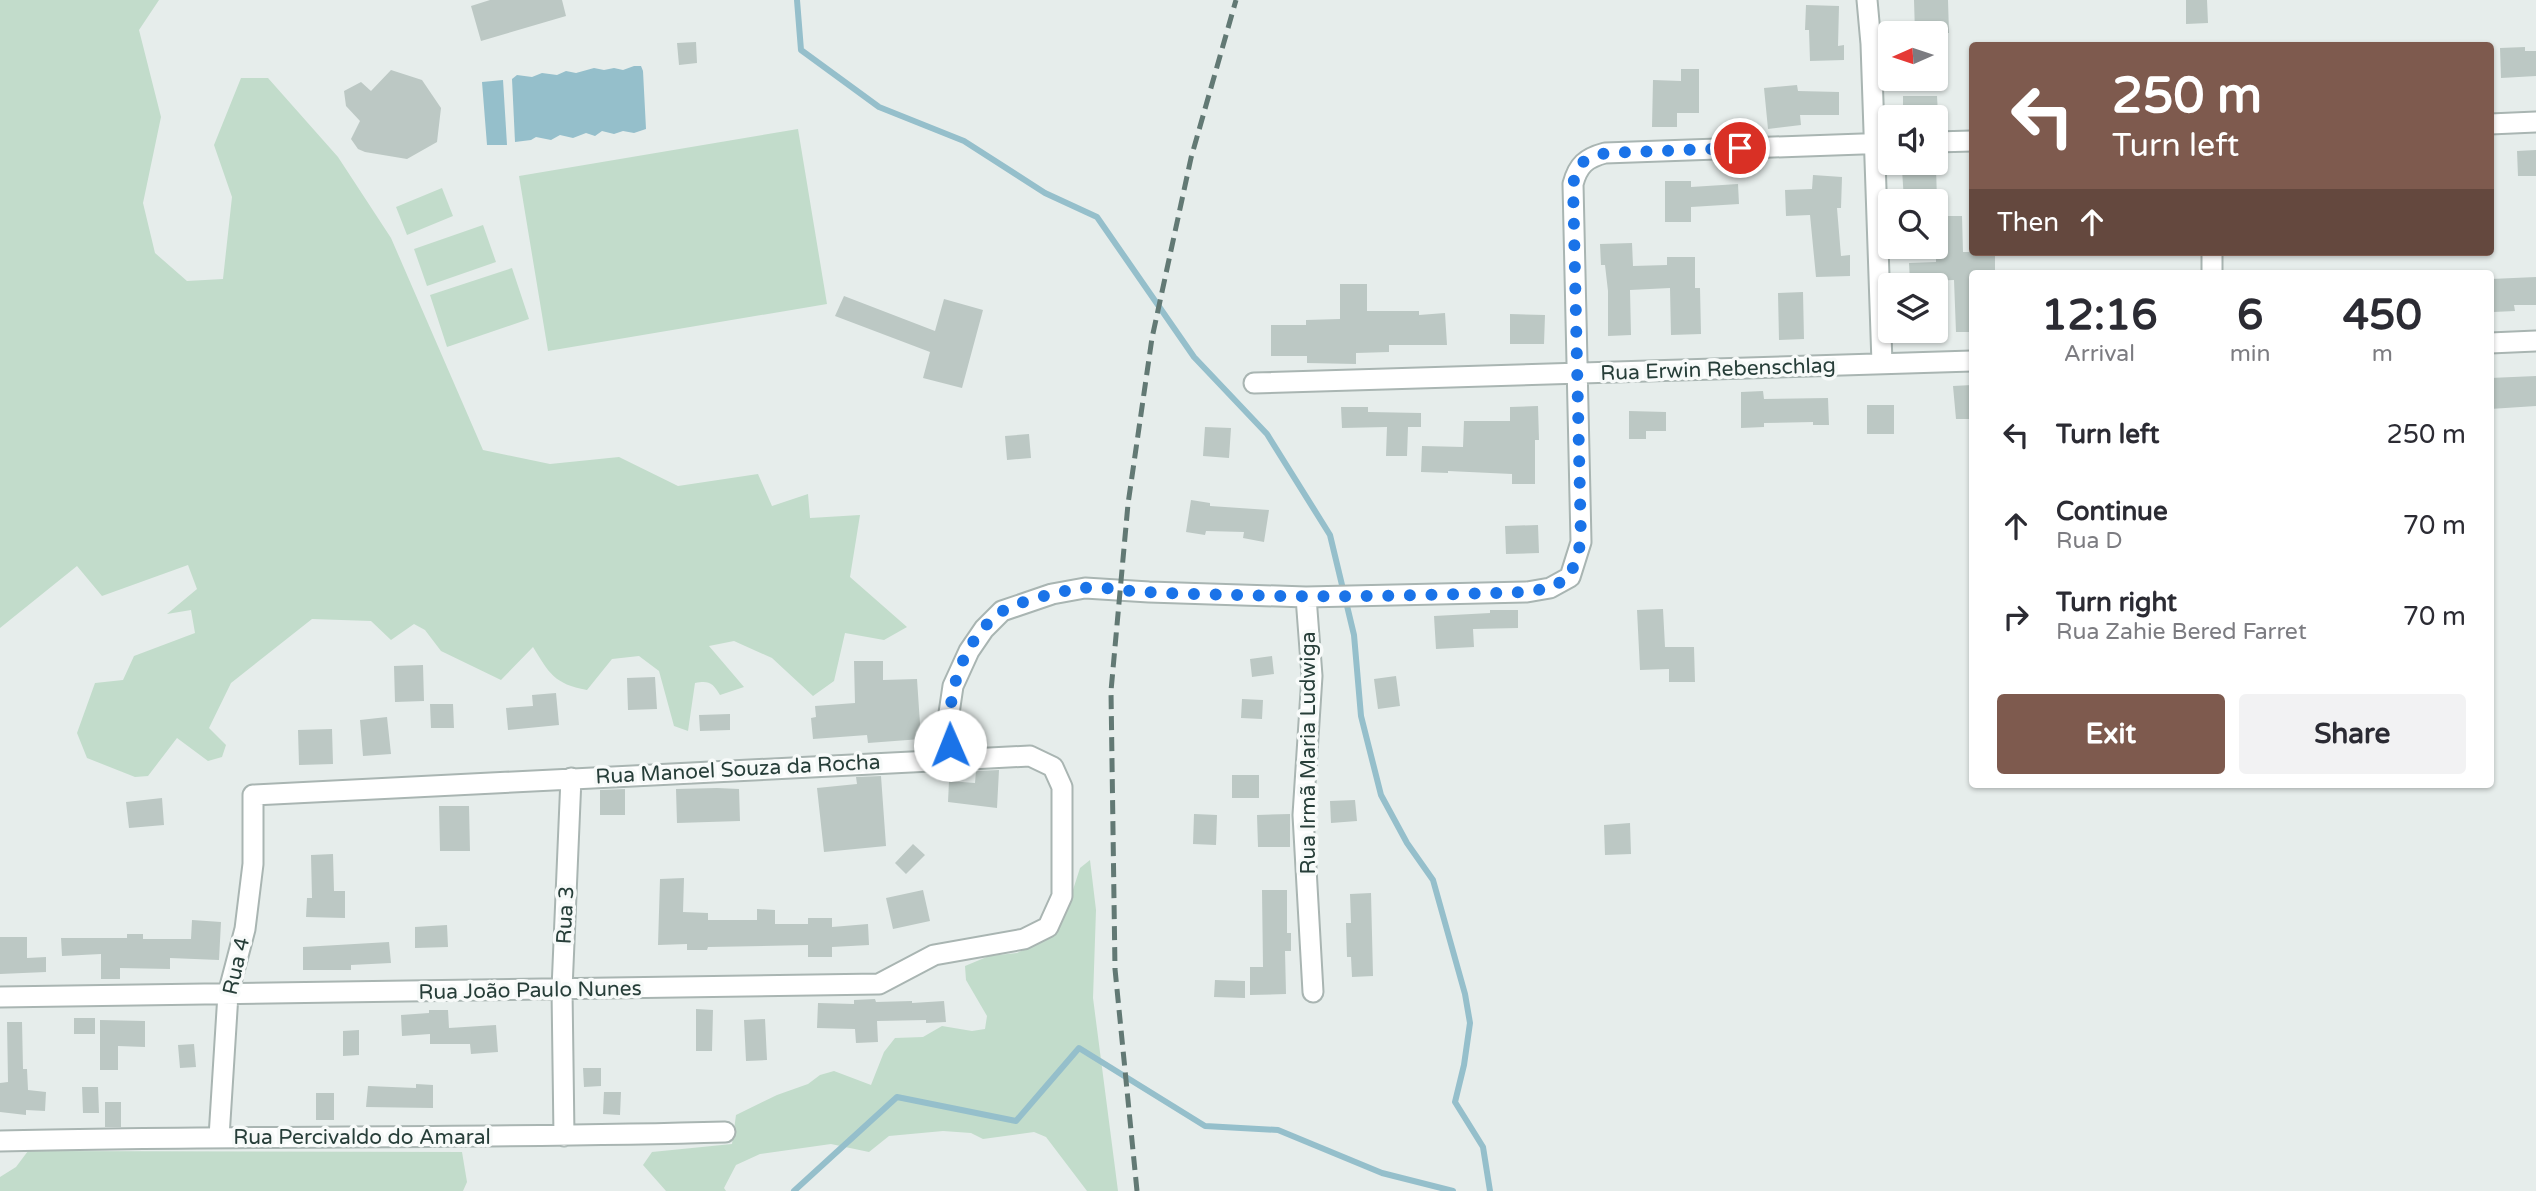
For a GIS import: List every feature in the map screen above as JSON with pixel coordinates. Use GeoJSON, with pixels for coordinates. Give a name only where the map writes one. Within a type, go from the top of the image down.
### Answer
{"type":"FeatureCollection","features":[{"type":"Feature","properties":{"kind":"street"},"geometry":{"type":"LineString","coordinates":[[1867,0],[1878,108]]}},
{"type":"Feature","properties":{"kind":"street"},"geometry":{"type":"LineString","coordinates":[[2494,124],[2536,122]]}},
{"type":"Feature","properties":{"kind":"street"},"geometry":{"type":"LineString","coordinates":[[1948,142],[1969,141]]}},
{"type":"Feature","properties":{"kind":"street"},"geometry":{"type":"LineString","coordinates":[[951,760],[947,720],[953,686],[968,651],[1002,611],[1052,594],[1085,588],[1149,593],[1307,597],[1527,592],[1550,588],[1570,577],[1581,542],[1573,184],[1576,172],[1583,162],[1605,153],[1878,144]]}},
{"type":"Feature","properties":{"kind":"street"},"geometry":{"type":"LineString","coordinates":[[1882,175],[1882,363]]}},
{"type":"Feature","properties":{"kind":"street"},"geometry":{"type":"LineString","coordinates":[[2494,343],[2536,341]]}},
{"type":"Feature","properties":{"kind":"street","name":"Rua Erwin Rebenschlag"},"geometry":{"type":"LineString","coordinates":[[1254,383],[1969,361]]}},
{"type":"Feature","properties":{"kind":"street","name":"Rua Irmã Maria Ludwiga"},"geometry":{"type":"LineString","coordinates":[[1307,597],[1312,676],[1303,815],[1313,992]]}},
{"type":"Feature","properties":{"kind":"street","name":"Rua Manoel Souza da Rocha"},"geometry":{"type":"LineString","coordinates":[[253,795],[1030,756],[1054,768],[1062,787],[1062,896],[1048,927]]}},
{"type":"Feature","properties":{"kind":"street","name":"Rua 3"},"geometry":{"type":"LineString","coordinates":[[564,1136],[562,989],[571,778]]}},
{"type":"Feature","properties":{"kind":"street","name":"Rua 4"},"geometry":{"type":"LineString","coordinates":[[219,1137],[228,994],[245,929],[253,864],[253,795]]}},
{"type":"Feature","properties":{"kind":"street","name":"Rua João Paulo Nunes"},"geometry":{"type":"LineString","coordinates":[[0,997],[879,985],[934,955],[1024,939],[1048,927]]}},
{"type":"Feature","properties":{"kind":"street","name":"Rua Percivaldo do Amaral"},"geometry":{"type":"LineString","coordinates":[[0,1141],[724,1132]]}},
{"type":"Feature","properties":{"kind":"green space"},"geometry":{"type":"Polygon","coordinates":[[[0,0],[159,0],[139,30],[161,117],[143,203],[155,253],[187,281],[223,279],[232,197],[214,145],[241,78],[268,78],[338,157],[391,238],[483,450],[550,464],[619,457],[678,486],[758,474],[772,506],[808,494],[810,518],[860,515],[850,577],[907,627],[884,640],[845,633],[834,681],[813,696],[772,658],[734,641],[709,646],[744,687],[720,695],[710,683],[695,683],[688,731],[674,726],[659,671],[639,656],[612,659],[587,690],[560,681],[533,647],[501,680],[441,651],[425,630],[414,624],[391,640],[371,621],[312,619],[231,683],[209,728],[226,745],[222,757],[208,761],[177,738],[148,776],[135,777],[87,758],[77,733],[95,683],[123,680],[134,656],[195,633],[191,610],[167,614],[197,589],[188,565],[102,596],[77,566],[0,628],[0,0]]]}},
{"type":"Feature","properties":{"kind":"green space"},"geometry":{"type":"Polygon","coordinates":[[[798,129],[827,304],[548,351],[519,176],[798,129]]]}},
{"type":"Feature","properties":{"kind":"green space"},"geometry":{"type":"Polygon","coordinates":[[[442,188],[453,216],[407,235],[396,207],[442,188]]]}},
{"type":"Feature","properties":{"kind":"green space"},"geometry":{"type":"Polygon","coordinates":[[[483,225],[496,262],[427,286],[414,249],[483,225]]]}},
{"type":"Feature","properties":{"kind":"green space"},"geometry":{"type":"Polygon","coordinates":[[[512,268],[529,319],[447,347],[430,295],[512,268]]]}},
{"type":"Feature","properties":{"kind":"green space"},"geometry":{"type":"Polygon","coordinates":[[[1090,860],[1096,910],[1093,998],[1118,1191],[1087,1191],[1046,1137],[1034,1132],[983,1139],[971,1133],[943,1131],[889,1136],[869,1152],[831,1144],[760,1154],[736,1165],[724,1188],[726,1191],[666,1191],[643,1165],[652,1152],[732,1144],[736,1115],[777,1095],[808,1084],[820,1075],[834,1071],[871,1085],[884,1052],[895,1038],[923,1037],[942,1026],[972,1031],[985,1029],[987,1016],[966,980],[965,966],[989,956],[1017,953],[1042,941],[1063,921],[1080,868],[1090,860]]]}},
{"type":"Feature","properties":{"kind":"green space"},"geometry":{"type":"Polygon","coordinates":[[[28,1151],[462,1152],[467,1182],[463,1191],[0,1191],[0,1177],[16,1167],[28,1151]]]}},
{"type":"Feature","properties":{"kind":"water"},"geometry":{"type":"Polygon","coordinates":[[[641,66],[643,71],[646,129],[614,134],[602,131],[595,136],[586,133],[573,138],[560,135],[551,140],[536,137],[515,142],[512,79],[517,75],[557,75],[566,71],[576,73],[594,68],[623,70],[641,66]]]}},
{"type":"Feature","properties":{"kind":"water"},"geometry":{"type":"Polygon","coordinates":[[[503,80],[507,145],[487,145],[482,82],[503,80]]]}},
{"type":"Feature","properties":{"kind":"building"},"geometry":{"type":"Polygon","coordinates":[[[490,0],[562,0],[566,16],[481,41],[471,6],[490,0]]]}},
{"type":"Feature","properties":{"kind":"building"},"geometry":{"type":"Polygon","coordinates":[[[1914,0],[1948,0],[1949,33],[1948,21],[1915,21],[1914,0]]]}},
{"type":"Feature","properties":{"kind":"building"},"geometry":{"type":"Polygon","coordinates":[[[2186,0],[2207,0],[2208,23],[2186,24],[2186,0]]]}},
{"type":"Feature","properties":{"kind":"building"},"geometry":{"type":"Polygon","coordinates":[[[1806,5],[1839,6],[1838,46],[1844,45],[1844,60],[1810,61],[1809,30],[1805,30],[1806,5]]]}},
{"type":"Feature","properties":{"kind":"building"},"geometry":{"type":"Polygon","coordinates":[[[696,42],[697,63],[679,65],[677,43],[696,42]]]}},
{"type":"Feature","properties":{"kind":"building"},"geometry":{"type":"Polygon","coordinates":[[[2525,47],[2525,51],[2536,51],[2536,76],[2501,78],[2500,48],[2525,47]]]}},
{"type":"Feature","properties":{"kind":"building"},"geometry":{"type":"Polygon","coordinates":[[[1681,69],[1699,69],[1699,113],[1677,113],[1677,127],[1652,127],[1653,80],[1681,81],[1681,69]]]}},
{"type":"Feature","properties":{"kind":"building"},"geometry":{"type":"Polygon","coordinates":[[[391,70],[422,80],[441,108],[437,142],[407,159],[365,152],[358,149],[351,139],[360,121],[346,106],[344,91],[361,82],[371,91],[391,70]]]}},
{"type":"Feature","properties":{"kind":"building"},"geometry":{"type":"Polygon","coordinates":[[[1797,85],[1798,91],[1839,92],[1839,115],[1800,115],[1801,125],[1768,129],[1764,88],[1797,85]]]}},
{"type":"Feature","properties":{"kind":"building"},"geometry":{"type":"Polygon","coordinates":[[[1903,96],[1937,96],[1938,105],[1903,105],[1903,96]]]}},
{"type":"Feature","properties":{"kind":"building"},"geometry":{"type":"Polygon","coordinates":[[[2536,150],[2536,176],[2518,176],[2517,151],[2536,150]]]}},
{"type":"Feature","properties":{"kind":"building"},"geometry":{"type":"Polygon","coordinates":[[[1813,175],[1842,177],[1841,208],[1837,208],[1841,256],[1850,255],[1850,276],[1816,277],[1810,215],[1786,216],[1785,190],[1812,189],[1813,175]]]}},
{"type":"Feature","properties":{"kind":"building"},"geometry":{"type":"Polygon","coordinates":[[[1902,175],[1936,175],[1937,189],[1903,189],[1902,175]]]}},
{"type":"Feature","properties":{"kind":"building"},"geometry":{"type":"Polygon","coordinates":[[[1665,181],[1691,181],[1691,187],[1738,184],[1739,204],[1691,207],[1691,222],[1665,222],[1665,181]]]}},
{"type":"Feature","properties":{"kind":"building"},"geometry":{"type":"Polygon","coordinates":[[[1948,216],[1962,216],[1963,252],[1969,252],[1969,256],[1995,256],[1995,270],[1969,270],[1969,332],[1956,332],[1954,280],[1948,280],[1948,273],[1910,273],[1909,263],[1948,259],[1948,216]]]}},
{"type":"Feature","properties":{"kind":"building"},"geometry":{"type":"Polygon","coordinates":[[[1632,243],[1633,266],[1667,265],[1667,257],[1695,257],[1695,288],[1700,288],[1701,334],[1671,335],[1670,288],[1630,290],[1631,335],[1608,336],[1608,291],[1605,265],[1601,265],[1600,244],[1632,243]]]}},
{"type":"Feature","properties":{"kind":"building"},"geometry":{"type":"Polygon","coordinates":[[[2536,277],[2536,305],[2514,305],[2515,311],[2494,312],[2494,279],[2536,277]]]}},
{"type":"Feature","properties":{"kind":"building"},"geometry":{"type":"Polygon","coordinates":[[[1340,284],[1367,284],[1367,311],[1419,311],[1419,315],[1445,313],[1447,345],[1389,345],[1389,352],[1356,353],[1356,364],[1307,363],[1307,356],[1271,356],[1271,325],[1306,325],[1306,320],[1340,319],[1340,284]]]}},
{"type":"Feature","properties":{"kind":"building"},"geometry":{"type":"Polygon","coordinates":[[[1803,292],[1804,339],[1779,340],[1778,293],[1803,292]]]}},
{"type":"Feature","properties":{"kind":"building"},"geometry":{"type":"Polygon","coordinates":[[[844,296],[935,331],[944,299],[983,310],[962,388],[923,378],[930,352],[835,316],[844,296]]]}},
{"type":"Feature","properties":{"kind":"building"},"geometry":{"type":"Polygon","coordinates":[[[1510,314],[1545,315],[1544,344],[1510,344],[1510,314]]]}},
{"type":"Feature","properties":{"kind":"building"},"geometry":{"type":"Polygon","coordinates":[[[2536,376],[2536,406],[2494,409],[2494,378],[2536,376]]]}},
{"type":"Feature","properties":{"kind":"building"},"geometry":{"type":"Polygon","coordinates":[[[1969,385],[1969,419],[1956,419],[1953,386],[1969,385]]]}},
{"type":"Feature","properties":{"kind":"building"},"geometry":{"type":"Polygon","coordinates":[[[1763,391],[1764,399],[1828,398],[1829,425],[1813,425],[1813,422],[1764,423],[1764,427],[1741,428],[1741,392],[1763,391]]]}},
{"type":"Feature","properties":{"kind":"building"},"geometry":{"type":"Polygon","coordinates":[[[1867,405],[1894,405],[1894,434],[1867,434],[1867,405]]]}},
{"type":"Feature","properties":{"kind":"building"},"geometry":{"type":"Polygon","coordinates":[[[1538,406],[1539,440],[1535,440],[1535,484],[1512,484],[1512,474],[1421,472],[1422,446],[1463,447],[1464,421],[1510,421],[1510,407],[1538,406]]]}},
{"type":"Feature","properties":{"kind":"building"},"geometry":{"type":"Polygon","coordinates":[[[1341,407],[1368,407],[1368,412],[1421,413],[1421,427],[1408,427],[1407,456],[1386,456],[1387,427],[1342,428],[1341,407]]]}},
{"type":"Feature","properties":{"kind":"building"},"geometry":{"type":"Polygon","coordinates":[[[1629,411],[1666,412],[1666,431],[1646,431],[1646,439],[1629,439],[1629,411]]]}},
{"type":"Feature","properties":{"kind":"building"},"geometry":{"type":"Polygon","coordinates":[[[1205,427],[1231,428],[1229,458],[1203,456],[1205,427]]]}},
{"type":"Feature","properties":{"kind":"building"},"geometry":{"type":"Polygon","coordinates":[[[1029,434],[1031,458],[1007,460],[1005,436],[1029,434]]]}},
{"type":"Feature","properties":{"kind":"building"},"geometry":{"type":"Polygon","coordinates":[[[1191,500],[1210,503],[1210,506],[1269,510],[1264,542],[1243,538],[1244,532],[1206,531],[1205,535],[1186,532],[1191,500]]]}},
{"type":"Feature","properties":{"kind":"building"},"geometry":{"type":"Polygon","coordinates":[[[1538,525],[1539,553],[1506,554],[1505,526],[1538,525]]]}},
{"type":"Feature","properties":{"kind":"building"},"geometry":{"type":"Polygon","coordinates":[[[1663,609],[1665,647],[1694,647],[1695,682],[1669,682],[1669,669],[1640,670],[1637,610],[1663,609]]]}},
{"type":"Feature","properties":{"kind":"building"},"geometry":{"type":"Polygon","coordinates":[[[1490,610],[1518,610],[1518,628],[1473,629],[1474,647],[1436,649],[1434,616],[1490,613],[1490,610]]]}},
{"type":"Feature","properties":{"kind":"building"},"geometry":{"type":"Polygon","coordinates":[[[1272,656],[1274,674],[1252,677],[1250,659],[1272,656]]]}},
{"type":"Feature","properties":{"kind":"building"},"geometry":{"type":"Polygon","coordinates":[[[854,661],[883,661],[883,680],[917,679],[921,739],[868,743],[867,735],[813,739],[811,718],[816,717],[815,706],[855,703],[854,661]]]}},
{"type":"Feature","properties":{"kind":"building"},"geometry":{"type":"Polygon","coordinates":[[[423,665],[424,701],[395,702],[394,666],[423,665]]]}},
{"type":"Feature","properties":{"kind":"building"},"geometry":{"type":"Polygon","coordinates":[[[1396,676],[1400,706],[1378,709],[1374,679],[1396,676]]]}},
{"type":"Feature","properties":{"kind":"building"},"geometry":{"type":"Polygon","coordinates":[[[655,677],[657,709],[628,710],[627,678],[655,677]]]}},
{"type":"Feature","properties":{"kind":"building"},"geometry":{"type":"Polygon","coordinates":[[[556,693],[559,725],[508,730],[506,708],[533,706],[532,695],[556,693]]]}},
{"type":"Feature","properties":{"kind":"building"},"geometry":{"type":"Polygon","coordinates":[[[1242,699],[1263,700],[1262,719],[1241,718],[1242,699]]]}},
{"type":"Feature","properties":{"kind":"building"},"geometry":{"type":"Polygon","coordinates":[[[430,704],[453,704],[454,728],[431,728],[430,704]]]}},
{"type":"Feature","properties":{"kind":"building"},"geometry":{"type":"Polygon","coordinates":[[[730,714],[730,730],[700,731],[699,715],[730,714]]]}},
{"type":"Feature","properties":{"kind":"building"},"geometry":{"type":"Polygon","coordinates":[[[387,717],[391,754],[363,756],[360,720],[387,717]]]}},
{"type":"Feature","properties":{"kind":"building"},"geometry":{"type":"Polygon","coordinates":[[[332,729],[333,764],[299,765],[298,730],[332,729]]]}},
{"type":"Feature","properties":{"kind":"building"},"geometry":{"type":"Polygon","coordinates":[[[999,770],[997,808],[948,802],[949,781],[975,783],[976,771],[999,770]]]}},
{"type":"Feature","properties":{"kind":"building"},"geometry":{"type":"Polygon","coordinates":[[[1232,775],[1259,775],[1259,798],[1232,798],[1232,775]]]}},
{"type":"Feature","properties":{"kind":"building"},"geometry":{"type":"Polygon","coordinates":[[[881,776],[886,846],[824,852],[817,788],[857,784],[856,777],[881,776]]]}},
{"type":"Feature","properties":{"kind":"building"},"geometry":{"type":"Polygon","coordinates":[[[625,789],[625,815],[600,815],[600,790],[625,789]]]}},
{"type":"Feature","properties":{"kind":"building"},"geometry":{"type":"Polygon","coordinates":[[[676,789],[739,789],[740,821],[677,823],[676,789]]]}},
{"type":"Feature","properties":{"kind":"building"},"geometry":{"type":"Polygon","coordinates":[[[162,798],[164,825],[129,828],[126,802],[162,798]]]}},
{"type":"Feature","properties":{"kind":"building"},"geometry":{"type":"Polygon","coordinates":[[[1355,800],[1357,821],[1331,823],[1330,801],[1355,800]]]}},
{"type":"Feature","properties":{"kind":"building"},"geometry":{"type":"Polygon","coordinates":[[[439,806],[469,806],[470,851],[440,851],[439,806]]]}},
{"type":"Feature","properties":{"kind":"building"},"geometry":{"type":"Polygon","coordinates":[[[1194,814],[1217,815],[1216,845],[1193,844],[1194,814]]]}},
{"type":"Feature","properties":{"kind":"building"},"geometry":{"type":"Polygon","coordinates":[[[1290,814],[1290,847],[1258,847],[1257,815],[1290,814]]]}},
{"type":"Feature","properties":{"kind":"building"},"geometry":{"type":"Polygon","coordinates":[[[1630,823],[1631,854],[1605,855],[1604,825],[1630,823]]]}},
{"type":"Feature","properties":{"kind":"building"},"geometry":{"type":"Polygon","coordinates":[[[913,844],[925,855],[906,874],[895,863],[913,844]]]}},
{"type":"Feature","properties":{"kind":"building"},"geometry":{"type":"Polygon","coordinates":[[[333,854],[334,891],[345,891],[345,918],[306,917],[307,898],[312,898],[311,855],[333,854]]]}},
{"type":"Feature","properties":{"kind":"building"},"geometry":{"type":"Polygon","coordinates":[[[684,878],[683,912],[708,913],[708,920],[757,920],[757,909],[775,910],[775,924],[808,924],[808,918],[832,918],[832,927],[868,924],[869,945],[832,947],[832,957],[808,957],[808,945],[708,947],[707,950],[687,950],[687,944],[658,945],[660,879],[684,878]]]}},
{"type":"Feature","properties":{"kind":"building"},"geometry":{"type":"Polygon","coordinates":[[[923,890],[930,921],[893,929],[886,898],[923,890]]]}},
{"type":"Feature","properties":{"kind":"building"},"geometry":{"type":"Polygon","coordinates":[[[1262,890],[1287,890],[1287,933],[1291,933],[1291,951],[1285,951],[1286,994],[1250,995],[1250,967],[1263,967],[1262,890]]]}},
{"type":"Feature","properties":{"kind":"building"},"geometry":{"type":"Polygon","coordinates":[[[1371,893],[1373,976],[1352,977],[1351,957],[1347,957],[1346,923],[1351,923],[1350,894],[1371,893]]]}},
{"type":"Feature","properties":{"kind":"building"},"geometry":{"type":"Polygon","coordinates":[[[192,920],[221,922],[219,960],[170,958],[170,969],[120,968],[120,979],[101,979],[101,954],[62,956],[61,938],[127,938],[127,934],[143,934],[143,939],[191,939],[192,920]]]}},
{"type":"Feature","properties":{"kind":"building"},"geometry":{"type":"Polygon","coordinates":[[[447,925],[448,947],[415,948],[415,927],[447,925]]]}},
{"type":"Feature","properties":{"kind":"building"},"geometry":{"type":"Polygon","coordinates":[[[0,937],[27,937],[27,958],[46,957],[46,972],[0,974],[0,937]]]}},
{"type":"Feature","properties":{"kind":"building"},"geometry":{"type":"Polygon","coordinates":[[[389,942],[391,963],[351,965],[351,970],[303,970],[303,947],[389,942]]]}},
{"type":"Feature","properties":{"kind":"building"},"geometry":{"type":"Polygon","coordinates":[[[1215,980],[1245,981],[1245,998],[1214,997],[1215,980]]]}},
{"type":"Feature","properties":{"kind":"building"},"geometry":{"type":"Polygon","coordinates":[[[875,999],[876,1002],[944,1001],[946,1022],[877,1021],[878,1042],[856,1043],[855,1029],[817,1028],[818,1003],[854,1004],[854,1000],[875,999]]]}},
{"type":"Feature","properties":{"kind":"building"},"geometry":{"type":"Polygon","coordinates":[[[696,1009],[713,1010],[712,1051],[696,1051],[696,1009]]]}},
{"type":"Feature","properties":{"kind":"building"},"geometry":{"type":"Polygon","coordinates":[[[429,1010],[448,1010],[449,1028],[496,1025],[498,1052],[471,1054],[470,1044],[430,1044],[430,1034],[402,1036],[401,1015],[429,1013],[429,1010]]]}},
{"type":"Feature","properties":{"kind":"building"},"geometry":{"type":"Polygon","coordinates":[[[74,1018],[95,1018],[95,1034],[74,1034],[74,1018]]]}},
{"type":"Feature","properties":{"kind":"building"},"geometry":{"type":"Polygon","coordinates":[[[765,1019],[767,1060],[746,1061],[744,1020],[765,1019]]]}},
{"type":"Feature","properties":{"kind":"building"},"geometry":{"type":"Polygon","coordinates":[[[100,1020],[145,1021],[145,1047],[118,1046],[118,1070],[100,1070],[100,1020]]]}},
{"type":"Feature","properties":{"kind":"building"},"geometry":{"type":"Polygon","coordinates":[[[7,1022],[22,1022],[23,1069],[27,1069],[28,1090],[46,1092],[45,1111],[26,1110],[26,1115],[0,1112],[0,1083],[8,1082],[7,1022]]]}},
{"type":"Feature","properties":{"kind":"building"},"geometry":{"type":"Polygon","coordinates":[[[359,1030],[359,1055],[343,1056],[343,1031],[359,1030]]]}},
{"type":"Feature","properties":{"kind":"building"},"geometry":{"type":"Polygon","coordinates":[[[194,1044],[196,1067],[180,1068],[178,1045],[194,1044]]]}},
{"type":"Feature","properties":{"kind":"building"},"geometry":{"type":"Polygon","coordinates":[[[583,1068],[601,1068],[601,1086],[584,1087],[583,1068]]]}},
{"type":"Feature","properties":{"kind":"building"},"geometry":{"type":"Polygon","coordinates":[[[416,1084],[433,1085],[433,1108],[366,1107],[368,1086],[416,1088],[416,1084]]]}},
{"type":"Feature","properties":{"kind":"building"},"geometry":{"type":"Polygon","coordinates":[[[82,1087],[98,1087],[99,1113],[83,1113],[82,1087]]]}},
{"type":"Feature","properties":{"kind":"building"},"geometry":{"type":"Polygon","coordinates":[[[604,1092],[621,1092],[620,1115],[603,1114],[604,1092]]]}},
{"type":"Feature","properties":{"kind":"building"},"geometry":{"type":"Polygon","coordinates":[[[316,1093],[334,1093],[334,1120],[316,1120],[316,1093]]]}},
{"type":"Feature","properties":{"kind":"building"},"geometry":{"type":"Polygon","coordinates":[[[105,1102],[121,1102],[121,1127],[105,1127],[105,1102]]]}},
{"type":"Feature","properties":{"kind":"waterway"},"geometry":{"type":"LineString","coordinates":[[797,0],[801,50],[879,107],[964,141],[1045,193],[1097,217],[1194,357],[1267,434],[1330,535],[1354,635],[1361,716],[1381,795],[1407,843],[1433,880],[1465,994],[1470,1023],[1455,1102],[1483,1147],[1490,1191]]}},
{"type":"Feature","properties":{"kind":"waterway"},"geometry":{"type":"LineString","coordinates":[[794,1191],[897,1097],[1016,1121],[1079,1048],[1205,1126],[1278,1130],[1382,1173],[1453,1191]]}},
{"type":"Feature","properties":{"kind":"railway"},"geometry":{"type":"LineString","coordinates":[[1137,1191],[1115,969],[1111,691],[1128,504],[1152,338],[1191,158],[1236,0]]}},
{"type":"Feature","properties":{"kind":"route"},"geometry":{"type":"LineString","coordinates":[[950,745],[947,720],[953,686],[968,651],[1002,611],[1052,594],[1085,588],[1149,593],[1307,597],[1527,592],[1550,588],[1570,577],[1577,562],[1581,542],[1573,184],[1576,172],[1583,162],[1605,153],[1740,148]]}}]}
